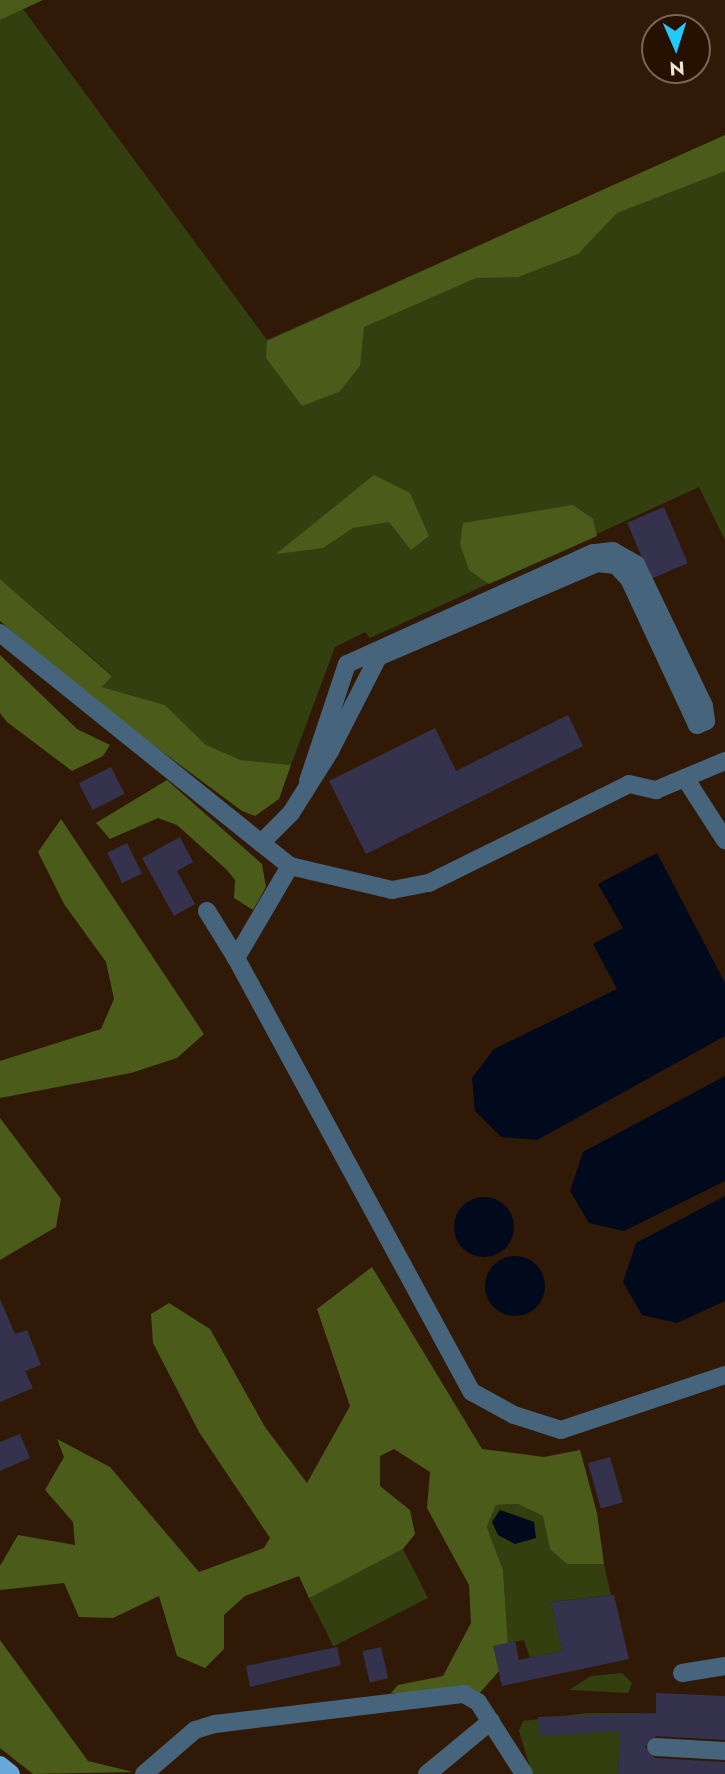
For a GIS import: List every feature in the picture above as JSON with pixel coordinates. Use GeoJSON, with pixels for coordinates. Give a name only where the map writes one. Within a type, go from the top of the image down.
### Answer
{"type":"FeatureCollection","features":[{"type":"Feature","properties":{"kind":"main road"},"geometry":{"type":"LineString","coordinates":[[0,1765],[11,1774]]}},
{"type":"Feature","properties":{"kind":"lane"},"geometry":{"type":"LineString","coordinates":[[261,843],[291,813],[308,781],[347,664],[361,666],[581,558],[613,551],[636,564],[706,721],[697,725],[687,714],[629,579],[616,565],[597,563],[361,666]]}},
{"type":"Feature","properties":{"kind":"lane"},"geometry":{"type":"LineString","coordinates":[[0,633],[290,866],[392,890],[429,883],[629,784],[656,790],[725,761]]}},
{"type":"Feature","properties":{"kind":"lane"},"geometry":{"type":"LineString","coordinates":[[685,778],[725,840]]}},
{"type":"Feature","properties":{"kind":"lane"},"geometry":{"type":"LineString","coordinates":[[236,958],[290,866]]}},
{"type":"Feature","properties":{"kind":"lane"},"geometry":{"type":"LineString","coordinates":[[207,911],[236,958],[472,1392],[514,1415],[561,1430],[725,1375]]}},
{"type":"Feature","properties":{"kind":"lane"},"geometry":{"type":"LineString","coordinates":[[682,1673],[725,1666]]}},
{"type":"Feature","properties":{"kind":"lane"},"geometry":{"type":"LineString","coordinates":[[144,1774],[195,1730],[229,1722],[464,1694],[491,1721],[524,1774]]}},
{"type":"Feature","properties":{"kind":"lane"},"geometry":{"type":"LineString","coordinates":[[427,1774],[491,1721]]}},
{"type":"Feature","properties":{"kind":"lane"},"geometry":{"type":"LineString","coordinates":[[656,1747],[725,1751]]}},
{"type":"Feature","properties":{"kind":"green space"},"geometry":{"type":"Polygon","coordinates":[[[0,0],[43,0],[0,20],[0,0]]]}},
{"type":"Feature","properties":{"kind":"green space"},"geometry":{"type":"Polygon","coordinates":[[[23,9],[267,340],[725,135],[725,540],[699,487],[370,638],[365,632],[335,647],[291,765],[241,760],[206,745],[165,705],[102,687],[112,675],[0,579],[0,20],[23,9]]]}},
{"type":"Feature","properties":{"kind":"green space"},"geometry":{"type":"Polygon","coordinates":[[[725,135],[725,171],[617,213],[578,254],[518,277],[476,278],[364,327],[360,366],[339,392],[302,406],[266,358],[267,341],[725,135]]]}},
{"type":"Feature","properties":{"kind":"green space"},"geometry":{"type":"Polygon","coordinates":[[[374,475],[410,493],[429,536],[411,550],[389,522],[353,528],[323,548],[276,554],[374,475]]]}},
{"type":"Feature","properties":{"kind":"green space"},"geometry":{"type":"Polygon","coordinates":[[[573,505],[593,519],[597,536],[489,584],[469,570],[460,544],[463,523],[573,505]]]}},
{"type":"Feature","properties":{"kind":"green space"},"geometry":{"type":"Polygon","coordinates":[[[0,579],[112,676],[102,687],[165,705],[206,745],[241,760],[291,765],[279,799],[255,816],[242,811],[102,707],[0,621],[0,579]]]}},
{"type":"Feature","properties":{"kind":"green space"},"geometry":{"type":"Polygon","coordinates":[[[0,655],[77,729],[110,745],[103,756],[72,771],[7,722],[0,713],[0,655]]]}},
{"type":"Feature","properties":{"kind":"green space"},"geometry":{"type":"Polygon","coordinates":[[[167,780],[262,864],[266,887],[253,910],[234,898],[235,880],[227,870],[177,825],[158,818],[110,839],[96,823],[167,780]]]}},
{"type":"Feature","properties":{"kind":"green space"},"geometry":{"type":"Polygon","coordinates":[[[61,819],[204,1034],[177,1058],[131,1073],[0,1098],[0,1061],[101,1029],[114,999],[106,962],[64,904],[38,852],[61,819]]]}},
{"type":"Feature","properties":{"kind":"green space"},"geometry":{"type":"Polygon","coordinates":[[[0,1118],[61,1199],[56,1227],[0,1260],[0,1118]]]}},
{"type":"Feature","properties":{"kind":"green space"},"geometry":{"type":"Polygon","coordinates":[[[372,1267],[482,1449],[544,1457],[580,1450],[597,1513],[604,1564],[567,1564],[550,1549],[543,1516],[518,1504],[496,1505],[487,1527],[503,1570],[508,1643],[499,1671],[478,1695],[391,1693],[398,1685],[443,1676],[471,1623],[469,1585],[427,1508],[430,1472],[394,1449],[380,1456],[380,1486],[410,1510],[415,1534],[403,1549],[309,1598],[299,1576],[245,1596],[224,1615],[224,1649],[205,1668],[177,1656],[159,1596],[113,1618],[79,1617],[64,1583],[0,1590],[0,1566],[18,1535],[75,1545],[73,1522],[45,1490],[64,1457],[57,1439],[110,1467],[199,1572],[264,1548],[270,1538],[199,1432],[153,1343],[151,1314],[169,1303],[210,1329],[265,1427],[307,1483],[350,1406],[317,1309],[372,1267]]]}},
{"type":"Feature","properties":{"kind":"green space"},"geometry":{"type":"Polygon","coordinates":[[[518,1504],[544,1516],[550,1549],[604,1564],[611,1595],[551,1602],[562,1651],[530,1658],[524,1640],[508,1643],[503,1570],[487,1527],[496,1505],[518,1504]]]}},
{"type":"Feature","properties":{"kind":"green space"},"geometry":{"type":"Polygon","coordinates":[[[403,1549],[428,1598],[334,1646],[309,1597],[403,1549]]]}},
{"type":"Feature","properties":{"kind":"green space"},"geometry":{"type":"Polygon","coordinates":[[[0,1640],[88,1761],[133,1772],[33,1774],[0,1748],[0,1640]]]}},
{"type":"Feature","properties":{"kind":"green space"},"geometry":{"type":"Polygon","coordinates":[[[622,1673],[632,1683],[628,1693],[569,1690],[591,1676],[622,1673]]]}},
{"type":"Feature","properties":{"kind":"green space"},"geometry":{"type":"Polygon","coordinates":[[[587,1713],[640,1713],[640,1735],[620,1735],[618,1774],[532,1774],[519,1731],[523,1721],[587,1713]]]}},
{"type":"Feature","properties":{"kind":"water"},"geometry":{"type":"Polygon","coordinates":[[[657,853],[725,983],[725,1036],[537,1140],[501,1137],[475,1111],[472,1078],[494,1049],[617,989],[593,944],[623,928],[598,884],[657,853]]]}},
{"type":"Feature","properties":{"kind":"water"},"geometry":{"type":"Polygon","coordinates":[[[725,1076],[725,1181],[624,1231],[589,1223],[570,1191],[583,1152],[725,1076]]]}},
{"type":"Feature","properties":{"kind":"water"},"geometry":{"type":"Polygon","coordinates":[[[725,1196],[725,1301],[677,1323],[642,1315],[623,1282],[636,1243],[725,1196]]]}},
{"type":"Feature","properties":{"kind":"water"},"geometry":{"type":"Polygon","coordinates":[[[484,1197],[505,1206],[514,1227],[505,1248],[484,1257],[463,1248],[454,1227],[463,1206],[484,1197]]]}},
{"type":"Feature","properties":{"kind":"water"},"geometry":{"type":"Polygon","coordinates":[[[515,1256],[532,1261],[540,1269],[545,1286],[540,1303],[532,1311],[515,1316],[498,1311],[490,1303],[485,1286],[490,1269],[498,1261],[515,1256]]]}},
{"type":"Feature","properties":{"kind":"water"},"geometry":{"type":"Polygon","coordinates":[[[500,1510],[534,1522],[536,1538],[515,1544],[498,1535],[492,1522],[500,1510]]]}},
{"type":"Feature","properties":{"kind":"building"},"geometry":{"type":"Polygon","coordinates":[[[664,507],[688,563],[651,579],[627,523],[664,507]]]}},
{"type":"Feature","properties":{"kind":"building"},"geometry":{"type":"Polygon","coordinates":[[[568,715],[583,746],[366,854],[329,781],[435,728],[456,771],[568,715]]]}},
{"type":"Feature","properties":{"kind":"building"},"geometry":{"type":"Polygon","coordinates":[[[111,767],[125,794],[93,810],[79,783],[111,767]]]}},
{"type":"Feature","properties":{"kind":"building"},"geometry":{"type":"Polygon","coordinates":[[[180,837],[193,862],[177,871],[195,904],[174,916],[142,858],[180,837]]]}},
{"type":"Feature","properties":{"kind":"building"},"geometry":{"type":"Polygon","coordinates":[[[127,843],[142,874],[122,883],[107,853],[127,843]]]}},
{"type":"Feature","properties":{"kind":"building"},"geometry":{"type":"Polygon","coordinates":[[[0,1299],[15,1334],[27,1330],[41,1365],[25,1371],[33,1388],[0,1402],[0,1299]]]}},
{"type":"Feature","properties":{"kind":"building"},"geometry":{"type":"Polygon","coordinates":[[[20,1434],[30,1458],[0,1471],[0,1442],[20,1434]]]}},
{"type":"Feature","properties":{"kind":"building"},"geometry":{"type":"Polygon","coordinates":[[[610,1457],[623,1502],[601,1509],[588,1463],[610,1457]]]}},
{"type":"Feature","properties":{"kind":"building"},"geometry":{"type":"Polygon","coordinates":[[[614,1595],[629,1659],[502,1686],[493,1646],[515,1641],[519,1660],[562,1651],[551,1602],[614,1595]]]}},
{"type":"Feature","properties":{"kind":"building"},"geometry":{"type":"Polygon","coordinates":[[[337,1647],[341,1665],[250,1687],[246,1666],[337,1647]]]}},
{"type":"Feature","properties":{"kind":"building"},"geometry":{"type":"Polygon","coordinates":[[[381,1647],[388,1678],[370,1682],[362,1651],[381,1647]]]}},
{"type":"Feature","properties":{"kind":"building"},"geometry":{"type":"Polygon","coordinates":[[[656,1693],[725,1696],[725,1740],[656,1736],[645,1747],[655,1758],[725,1762],[725,1774],[618,1774],[620,1731],[540,1736],[538,1717],[656,1713],[656,1693]]]}}]}
